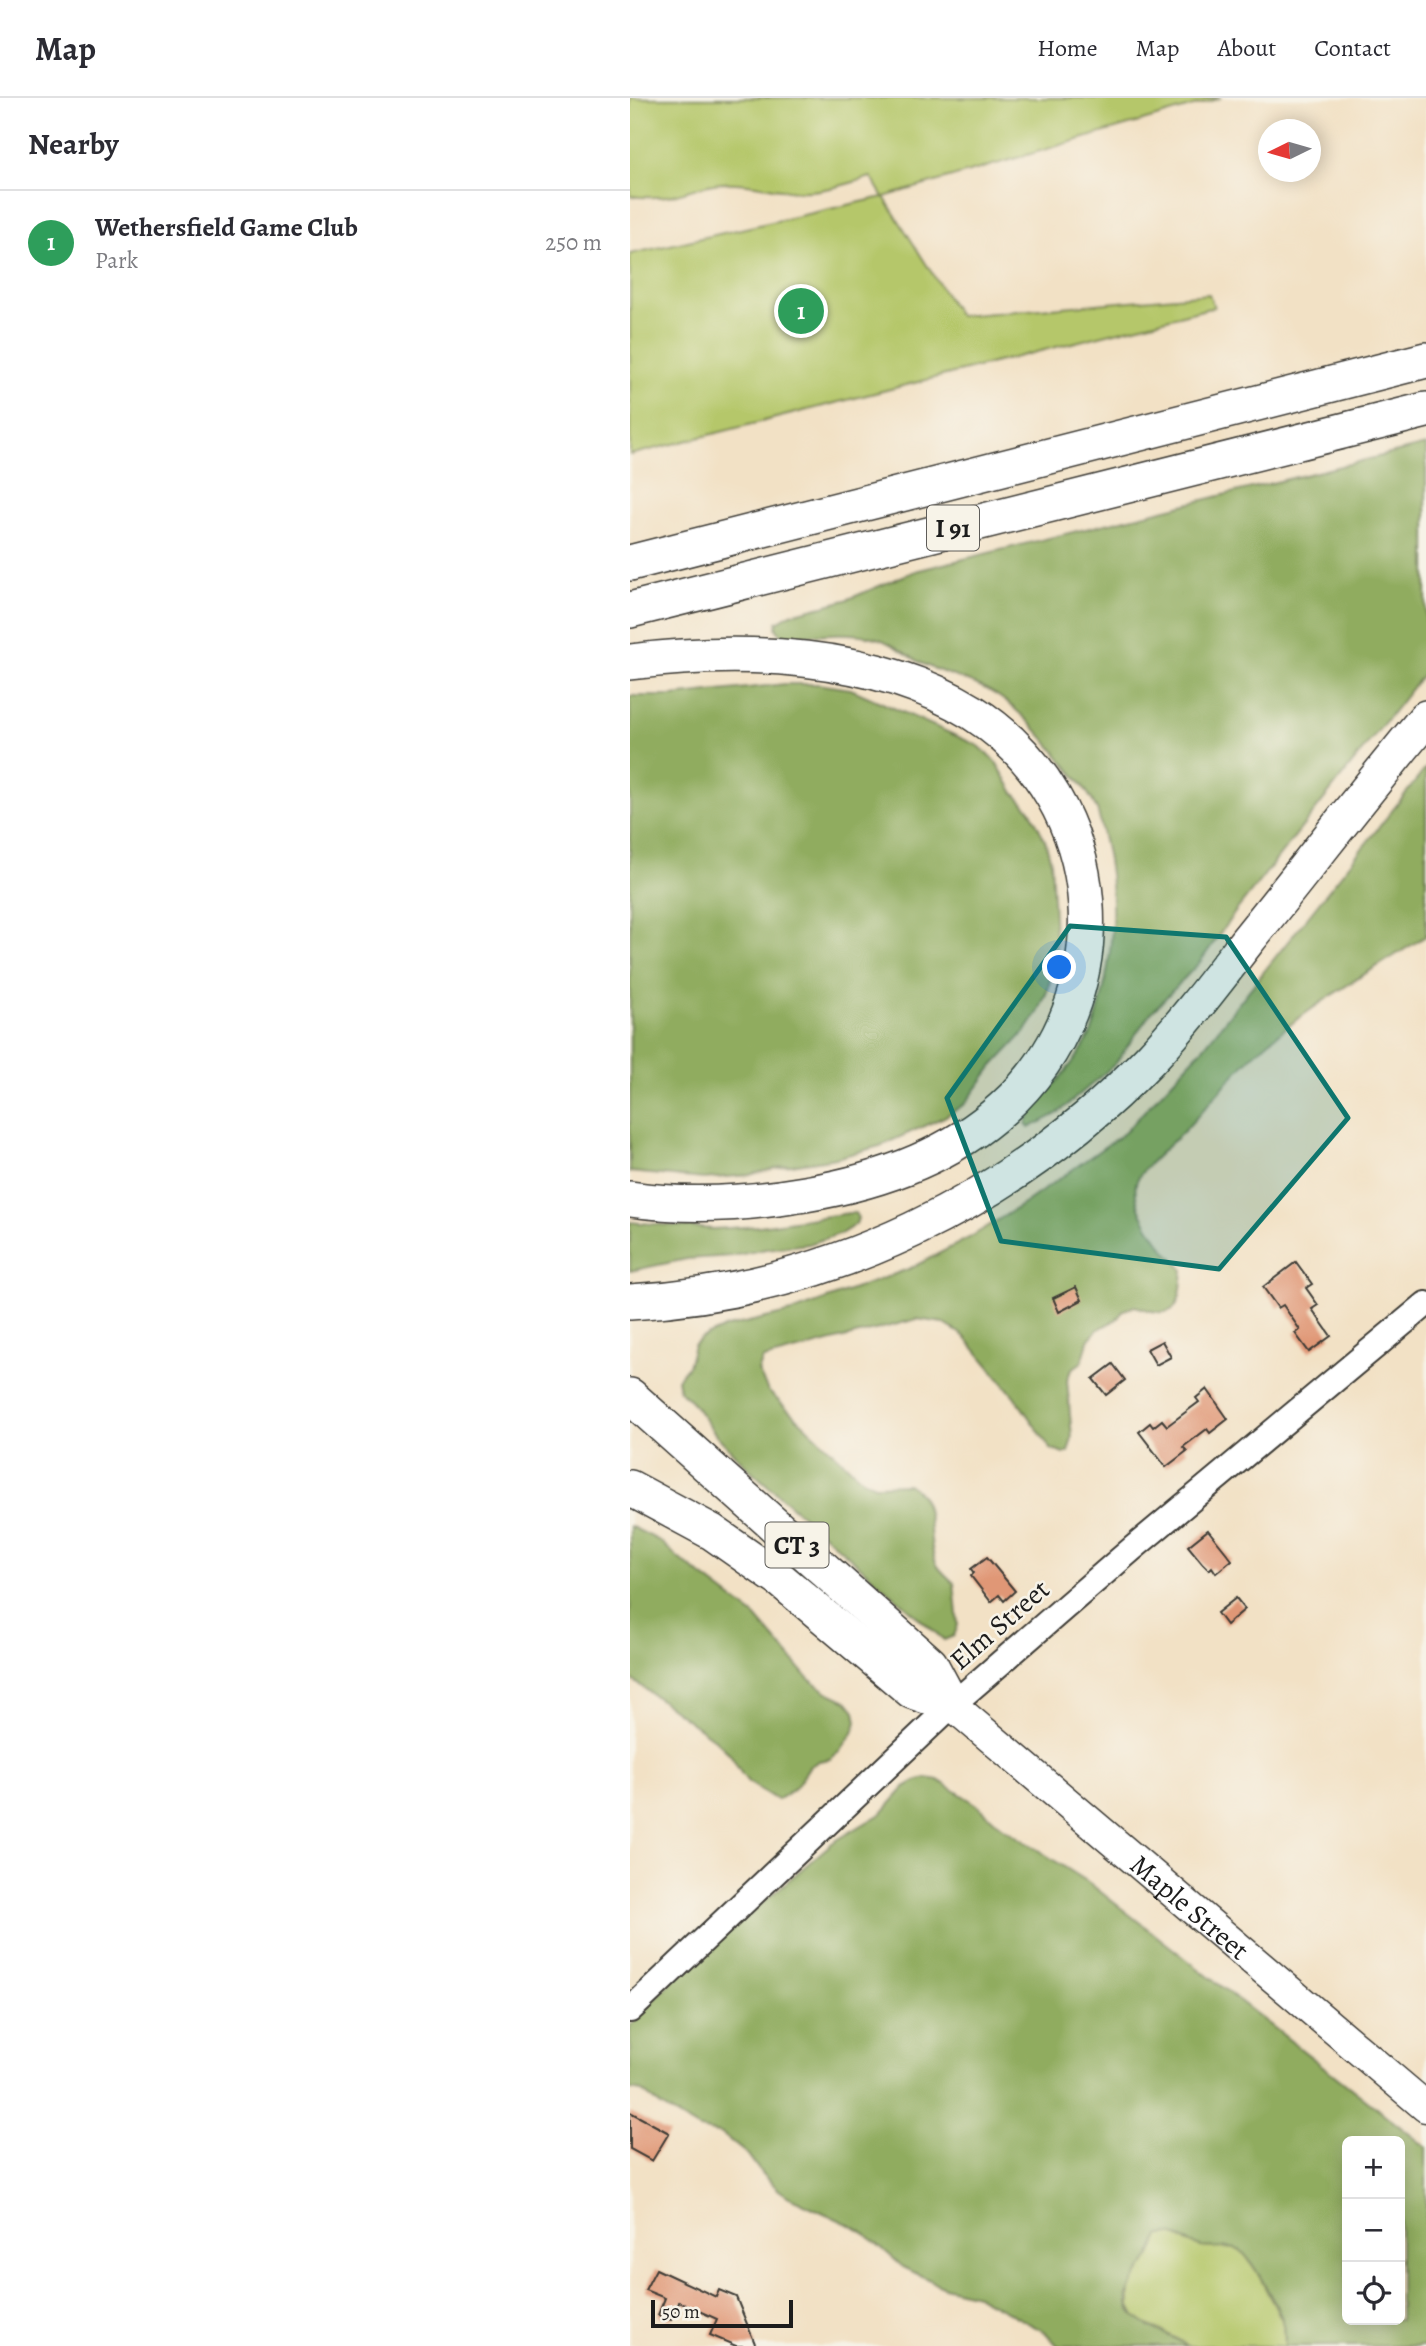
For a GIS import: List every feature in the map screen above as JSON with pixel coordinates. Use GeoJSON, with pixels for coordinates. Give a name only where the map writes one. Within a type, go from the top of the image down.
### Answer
{"type":"FeatureCollection","features":[{"type":"Feature","properties":{"kind":"highway","name":"I 91"},"geometry":{"type":"LineString","coordinates":[[630,562],[1426,360]]}},
{"type":"Feature","properties":{"kind":"highway","name":"I 91"},"geometry":{"type":"LineString","coordinates":[[630,610],[1426,410]]}},
{"type":"Feature","properties":{"kind":"highway"},"geometry":{"type":"LineString","coordinates":[[630,662],[724,656],[830,663],[890,676],[927,689],[961,706],[992,726],[1013,744],[1040,775],[1056,801],[1068,825],[1079,859],[1086,899],[1087,926],[1083,966],[1076,996],[1051,1051],[1010,1102],[953,1144],[921,1161],[884,1175],[839,1188],[800,1195],[720,1204],[630,1199]]}},
{"type":"Feature","properties":{"kind":"highway"},"geometry":{"type":"LineString","coordinates":[[630,1302],[726,1289],[833,1261],[910,1231],[948,1212],[1034,1159],[1110,1098],[1173,1034],[1426,718]]}},
{"type":"Feature","properties":{"kind":"highway","name":"CT 3"},"geometry":{"type":"LineString","coordinates":[[630,1396],[930,1664],[952,1704]]}},
{"type":"Feature","properties":{"kind":"highway","name":"CT 3"},"geometry":{"type":"LineString","coordinates":[[630,1488],[712,1532],[782,1581],[912,1691],[952,1704]]}},
{"type":"Feature","properties":{"kind":"main road","name":"Maple Street"},"geometry":{"type":"LineString","coordinates":[[952,1704],[1426,2107]]}},
{"type":"Feature","properties":{"kind":"street","name":"Elm Street"},"geometry":{"type":"LineString","coordinates":[[630,2010],[952,1704],[1163,1523],[1426,1304]]}},
{"type":"Feature","properties":{"kind":"highlighted area"},"geometry":{"type":"Polygon","coordinates":[[[1070,926],[1226,937],[1348,1118],[1219,1269],[1001,1241],[947,1098],[1070,926]]]}},
{"type":"Feature","properties":{"kind":"green space"},"geometry":{"type":"Polygon","coordinates":[[[630,98],[1221,98],[884,197],[959,316],[1209,294],[1214,307],[630,455],[630,254],[883,197],[871,177],[815,191],[721,183],[662,197],[630,196],[630,98]]]}},
{"type":"Feature","properties":{"kind":"green space"},"geometry":{"type":"Polygon","coordinates":[[[1426,445],[1426,670],[1236,911],[1200,962],[1150,1014],[1115,1064],[1057,1114],[1029,1128],[1026,1123],[1033,1109],[1074,1061],[1091,1033],[1107,973],[1112,927],[1111,881],[1097,810],[1078,780],[1038,731],[992,692],[923,664],[879,639],[838,634],[782,637],[776,628],[777,622],[791,614],[846,600],[915,571],[1426,445]]]}},
{"type":"Feature","properties":{"kind":"green space"},"geometry":{"type":"Polygon","coordinates":[[[785,684],[818,684],[851,689],[979,746],[996,762],[1014,793],[1030,810],[1045,840],[1051,862],[1056,954],[1048,989],[1039,1011],[1026,1031],[993,1066],[965,1104],[944,1117],[880,1146],[836,1158],[749,1175],[704,1179],[630,1172],[630,696],[671,696],[785,684]]]}},
{"type":"Feature","properties":{"kind":"green space"},"geometry":{"type":"Polygon","coordinates":[[[1426,768],[1426,936],[1319,1004],[1278,1034],[1239,1070],[1138,1178],[1136,1194],[1144,1218],[1158,1241],[1183,1269],[1178,1302],[1168,1311],[1160,1312],[1135,1306],[1124,1310],[1117,1319],[1097,1330],[1089,1339],[1082,1362],[1072,1369],[1067,1379],[1072,1438],[1068,1452],[1063,1454],[1051,1449],[1014,1396],[964,1336],[943,1323],[917,1319],[763,1359],[758,1371],[768,1391],[863,1480],[875,1485],[907,1484],[923,1498],[936,1563],[954,1583],[958,1625],[954,1636],[944,1640],[749,1469],[717,1436],[691,1401],[679,1390],[677,1379],[688,1366],[694,1345],[701,1338],[727,1327],[792,1312],[911,1268],[969,1238],[1025,1203],[1124,1133],[1203,1048],[1426,768]]]}},
{"type":"Feature","properties":{"kind":"green space"},"geometry":{"type":"Polygon","coordinates":[[[855,1213],[858,1218],[856,1224],[842,1233],[809,1244],[733,1256],[687,1259],[630,1271],[630,1222],[713,1229],[759,1226],[855,1213]]]}},
{"type":"Feature","properties":{"kind":"green space"},"geometry":{"type":"Polygon","coordinates":[[[630,1526],[660,1541],[755,1616],[809,1679],[827,1692],[847,1701],[855,1711],[857,1722],[853,1733],[839,1752],[830,1759],[809,1767],[796,1787],[777,1800],[748,1782],[730,1754],[714,1739],[630,1678],[630,1526]]]}},
{"type":"Feature","properties":{"kind":"green space"},"geometry":{"type":"Polygon","coordinates":[[[926,1778],[938,1780],[976,1804],[1002,1827],[1088,1882],[1426,2147],[1426,2346],[1285,2346],[1281,2317],[1244,2254],[1231,2248],[1201,2247],[1167,2234],[1161,2235],[1133,2283],[1129,2291],[1129,2307],[1144,2323],[1187,2346],[1058,2346],[1045,2332],[976,2295],[944,2287],[903,2267],[868,2236],[779,2190],[762,2174],[748,2155],[722,2134],[700,2129],[661,2106],[642,2091],[630,2089],[630,2025],[675,1978],[832,1843],[882,1813],[905,1787],[926,1778]]]}},
{"type":"Feature","properties":{"kind":"green space"},"geometry":{"type":"Polygon","coordinates":[[[1173,2233],[1193,2244],[1237,2249],[1246,2255],[1284,2324],[1285,2346],[1187,2346],[1135,2316],[1130,2306],[1130,2283],[1151,2255],[1161,2234],[1173,2233]]]}},
{"type":"Feature","properties":{"kind":"building"},"geometry":{"type":"Polygon","coordinates":[[[1296,1262],[1312,1284],[1306,1288],[1318,1305],[1312,1309],[1331,1336],[1309,1352],[1295,1333],[1300,1330],[1283,1305],[1278,1308],[1263,1287],[1296,1262]]]}},
{"type":"Feature","properties":{"kind":"building"},"geometry":{"type":"Polygon","coordinates":[[[1076,1287],[1082,1300],[1059,1312],[1053,1298],[1076,1287]]]}},
{"type":"Feature","properties":{"kind":"building"},"geometry":{"type":"Polygon","coordinates":[[[1162,1341],[1171,1357],[1156,1365],[1147,1349],[1162,1341]]]}},
{"type":"Feature","properties":{"kind":"building"},"geometry":{"type":"Polygon","coordinates":[[[1113,1364],[1125,1380],[1106,1395],[1093,1379],[1113,1364]]]}},
{"type":"Feature","properties":{"kind":"building"},"geometry":{"type":"Polygon","coordinates":[[[1207,1389],[1228,1419],[1210,1433],[1207,1429],[1183,1447],[1187,1451],[1166,1467],[1139,1432],[1150,1423],[1153,1427],[1162,1420],[1167,1426],[1199,1402],[1196,1398],[1207,1389]]]}},
{"type":"Feature","properties":{"kind":"building"},"geometry":{"type":"Polygon","coordinates":[[[1208,1530],[1232,1560],[1216,1573],[1212,1567],[1209,1570],[1188,1546],[1208,1530]]]}},
{"type":"Feature","properties":{"kind":"building"},"geometry":{"type":"Polygon","coordinates":[[[987,1557],[1015,1591],[1004,1601],[999,1595],[991,1602],[971,1576],[974,1573],[971,1569],[987,1557]]]}},
{"type":"Feature","properties":{"kind":"building"},"geometry":{"type":"Polygon","coordinates":[[[1236,1598],[1245,1609],[1226,1625],[1217,1613],[1236,1598]]]}},
{"type":"Feature","properties":{"kind":"building"},"geometry":{"type":"Polygon","coordinates":[[[630,2112],[669,2133],[652,2161],[630,2149],[630,2112]]]}},
{"type":"Feature","properties":{"kind":"building"},"geometry":{"type":"Polygon","coordinates":[[[656,2269],[716,2297],[719,2290],[736,2297],[756,2346],[736,2346],[710,2335],[717,2319],[679,2302],[671,2320],[658,2315],[665,2298],[645,2290],[656,2269]]]}},
{"type":"Feature","properties":{"kind":"place","name":"Wethersfield Game Club"},"geometry":{"type":"Point","coordinates":[801,311]}}]}
